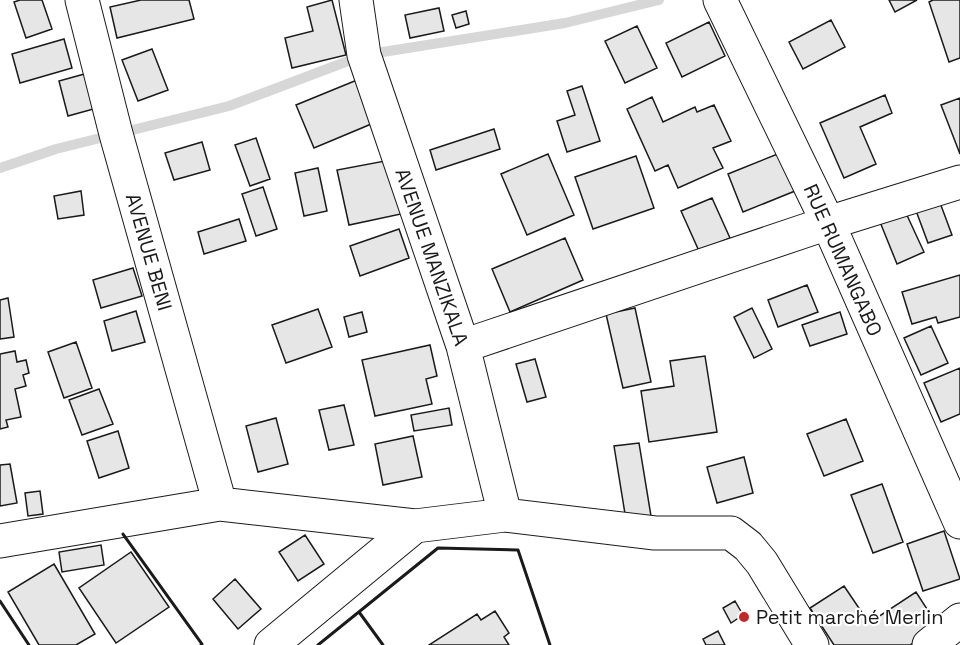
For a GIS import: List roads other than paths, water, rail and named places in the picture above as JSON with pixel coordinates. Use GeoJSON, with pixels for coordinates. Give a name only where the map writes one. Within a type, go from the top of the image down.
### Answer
{"type":"FeatureCollection","features":[{"type":"Feature","properties":{"kind":"street","name":"AVENUE BENI"},"geometry":{"type":"LineString","coordinates":[[82,0],[116,134],[220,504]]}},
{"type":"Feature","properties":{"kind":"street","name":"AVENUE MANZIKALA"},"geometry":{"type":"LineString","coordinates":[[356,0],[364,55],[462,346],[504,515]]}},
{"type":"Feature","properties":{"kind":"street","name":"RUE RUMANGABO"},"geometry":{"type":"LineString","coordinates":[[720,0],[828,223],[960,522]]}},
{"type":"Feature","properties":{"kind":"street"},"geometry":{"type":"LineString","coordinates":[[462,346],[828,223],[960,182]]}},
{"type":"Feature","properties":{"kind":"street"},"geometry":{"type":"LineString","coordinates":[[0,541],[220,504],[415,526],[504,515],[655,533],[731,533],[748,546],[762,563],[813,645]]}},
{"type":"Feature","properties":{"kind":"street"},"geometry":{"type":"LineString","coordinates":[[271,645],[415,526]]}},
{"type":"Feature","properties":{"kind":"street"},"geometry":{"type":"LineString","coordinates":[[929,645],[960,620]]}},
{"type":"Feature","properties":{"kind":"waterway"},"geometry":{"type":"LineString","coordinates":[[0,168],[56,149],[229,106],[364,55],[565,23],[659,0]]}},
{"type":"Feature","properties":{"kind":"place","name":"Petit marché Merlin"},"geometry":{"type":"Point","coordinates":[744,617]}}]}
